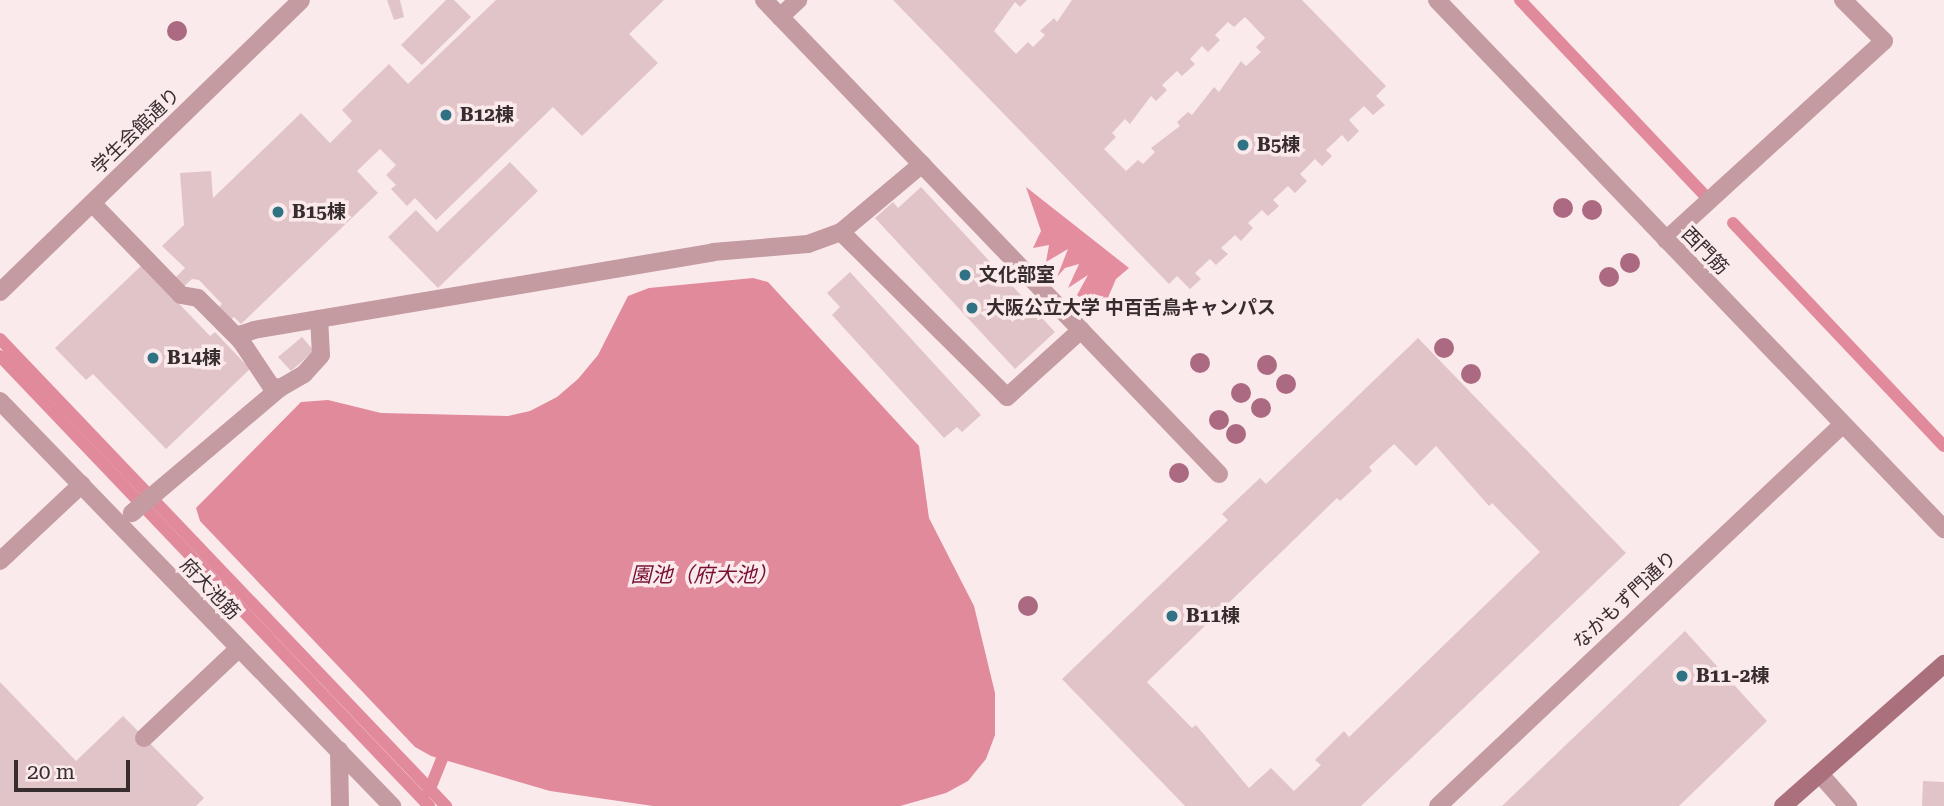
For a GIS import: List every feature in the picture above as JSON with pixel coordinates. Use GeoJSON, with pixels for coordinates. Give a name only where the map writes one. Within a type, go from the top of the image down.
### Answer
{"type":"FeatureCollection","features":[{"type":"Feature","properties":{"kind":"street"},"geometry":{"type":"LineString","coordinates":[[1783,806],[1944,664]]}},
{"type":"Feature","properties":{"kind":"lane","name":"学生会館通り"},"geometry":{"type":"LineString","coordinates":[[4,280],[92,203],[301,0]]}},
{"type":"Feature","properties":{"kind":"lane"},"geometry":{"type":"LineString","coordinates":[[764,0],[1219,474]]}},
{"type":"Feature","properties":{"kind":"lane"},"geometry":{"type":"LineString","coordinates":[[780,16],[798,0]]}},
{"type":"Feature","properties":{"kind":"lane","name":"西門筋"},"geometry":{"type":"LineString","coordinates":[[1437,0],[1944,529]]}},
{"type":"Feature","properties":{"kind":"lane"},"geometry":{"type":"LineString","coordinates":[[1666,240],[1884,41],[1843,0]]}},
{"type":"Feature","properties":{"kind":"lane"},"geometry":{"type":"LineString","coordinates":[[241,341],[246,332],[318,319],[713,252],[808,244],[841,232],[922,164]]}},
{"type":"Feature","properties":{"kind":"lane"},"geometry":{"type":"LineString","coordinates":[[92,203],[181,295],[198,298],[241,341],[271,386],[279,388]]}},
{"type":"Feature","properties":{"kind":"lane"},"geometry":{"type":"LineString","coordinates":[[841,232],[1007,397],[1081,330]]}},
{"type":"Feature","properties":{"kind":"lane"},"geometry":{"type":"LineString","coordinates":[[129,516],[158,488],[169,485],[279,388],[304,374],[321,355],[318,319]]}},
{"type":"Feature","properties":{"kind":"lane","name":"府大池筋"},"geometry":{"type":"LineString","coordinates":[[0,401],[82,484],[129,516],[238,649],[391,806]]}},
{"type":"Feature","properties":{"kind":"lane","name":"なかもず門通り"},"geometry":{"type":"LineString","coordinates":[[1438,806],[1842,425]]}},
{"type":"Feature","properties":{"kind":"lane"},"geometry":{"type":"LineString","coordinates":[[0,561],[82,484]]}},
{"type":"Feature","properties":{"kind":"lane"},"geometry":{"type":"LineString","coordinates":[[144,738],[238,649]]}},
{"type":"Feature","properties":{"kind":"lane"},"geometry":{"type":"LineString","coordinates":[[339,750],[340,806]]}},
{"type":"Feature","properties":{"kind":"lane"},"geometry":{"type":"LineString","coordinates":[[1820,774],[1848,806]]}},
{"type":"Feature","properties":{"kind":"shaded area"},"geometry":{"type":"Polygon","coordinates":[[[1026,187],[1129,268],[1116,279],[1107,300],[1093,296],[1088,304],[1077,295],[1088,275],[1068,288],[1079,264],[1065,268],[1057,277],[1068,249],[1046,262],[1049,245],[1033,248],[1041,231],[1026,187]]]}},
{"type":"Feature","properties":{"kind":"water","name":"園池（府大池）"},"geometry":{"type":"Polygon","coordinates":[[[753,278],[768,282],[919,446],[929,518],[974,606],[995,693],[995,735],[986,759],[968,781],[946,793],[900,806],[653,806],[550,791],[431,756],[415,747],[200,521],[196,508],[301,402],[328,400],[381,413],[508,416],[530,411],[557,397],[578,379],[598,355],[628,296],[649,288],[753,278]]]}},
{"type":"Feature","properties":{"kind":"building"},"geometry":{"type":"Polygon","coordinates":[[[387,0],[400,0],[404,17],[394,20],[387,0]]]}},
{"type":"Feature","properties":{"kind":"building"},"geometry":{"type":"Polygon","coordinates":[[[446,0],[454,0],[471,17],[422,65],[401,45],[446,0]]]}},
{"type":"Feature","properties":{"kind":"building","name":"B12棟"},"geometry":{"type":"Polygon","coordinates":[[[496,0],[664,0],[629,34],[658,63],[582,136],[553,107],[436,220],[415,198],[407,206],[391,189],[396,185],[386,175],[396,165],[380,149],[357,171],[378,193],[241,324],[234,317],[229,321],[217,309],[222,304],[199,280],[192,279],[181,289],[173,280],[185,268],[162,246],[184,225],[180,173],[211,171],[213,198],[301,113],[330,143],[352,121],[342,110],[389,64],[408,84],[496,0]]]}},
{"type":"Feature","properties":{"kind":"building","name":"B5棟"},"geometry":{"type":"Polygon","coordinates":[[[893,0],[1027,0],[1020,7],[1015,2],[994,31],[1016,54],[1028,42],[1033,47],[1045,35],[1040,31],[1054,18],[1057,22],[1072,0],[1302,0],[1386,86],[1376,96],[1385,105],[1373,115],[1364,106],[1349,120],[1359,131],[1348,142],[1342,135],[1326,150],[1332,156],[1322,166],[1315,159],[1300,174],[1307,181],[1295,193],[1288,186],[1273,200],[1279,206],[1268,216],[1262,210],[1248,223],[1253,228],[1241,241],[1235,235],[1221,248],[1228,254],[1216,265],[1210,259],[1195,273],[1201,279],[1190,289],[1177,276],[1169,284],[893,0]],[[1245,17],[1234,27],[1228,22],[1215,35],[1220,40],[1208,52],[1202,46],[1190,59],[1195,64],[1182,76],[1177,71],[1162,85],[1167,90],[1156,101],[1151,96],[1130,124],[1125,119],[1112,133],[1116,137],[1104,149],[1126,171],[1138,160],[1143,164],[1155,152],[1151,148],[1180,126],[1177,122],[1188,112],[1192,115],[1214,87],[1219,92],[1241,61],[1246,66],[1261,52],[1256,47],[1265,38],[1245,17]]]}},
{"type":"Feature","properties":{"kind":"building"},"geometry":{"type":"Polygon","coordinates":[[[510,162],[538,191],[438,288],[388,237],[416,210],[437,232],[510,162]]]}},
{"type":"Feature","properties":{"kind":"building","name":"文化部室"},"geometry":{"type":"Polygon","coordinates":[[[921,187],[1055,332],[1015,369],[875,218],[893,202],[898,208],[921,187]]]}},
{"type":"Feature","properties":{"kind":"building","name":"B14棟"},"geometry":{"type":"Polygon","coordinates":[[[142,265],[210,336],[215,332],[250,369],[166,449],[93,374],[86,380],[55,348],[142,265]]]}},
{"type":"Feature","properties":{"kind":"building"},"geometry":{"type":"Polygon","coordinates":[[[850,272],[981,415],[962,432],[957,427],[944,438],[832,315],[840,307],[827,293],[850,272]]]}},
{"type":"Feature","properties":{"kind":"building"},"geometry":{"type":"Polygon","coordinates":[[[302,337],[314,351],[291,371],[278,357],[302,337]]]}},
{"type":"Feature","properties":{"kind":"building","name":"B11棟"},"geometry":{"type":"Polygon","coordinates":[[[1418,338],[1626,553],[1361,806],[1185,806],[1062,679],[1228,520],[1222,514],[1260,478],[1266,484],[1418,338]],[[1394,444],[1369,467],[1372,471],[1340,501],[1337,498],[1147,682],[1192,728],[1196,725],[1249,788],[1271,768],[1294,791],[1321,765],[1315,760],[1344,731],[1349,737],[1540,552],[1492,503],[1489,506],[1436,446],[1416,466],[1394,444]]]}},
{"type":"Feature","properties":{"kind":"building","name":"B11-2棟"},"geometry":{"type":"Polygon","coordinates":[[[1685,631],[1767,721],[1679,806],[1502,806],[1685,631]]]}},
{"type":"Feature","properties":{"kind":"building"},"geometry":{"type":"Polygon","coordinates":[[[0,682],[76,761],[123,716],[204,798],[196,806],[0,806],[0,682]]]}},
{"type":"Feature","properties":{"kind":"building"},"geometry":{"type":"Polygon","coordinates":[[[1923,781],[1944,782],[1944,806],[1922,806],[1923,781]]]}},
{"type":"Feature","properties":{"kind":"waterway"},"geometry":{"type":"LineString","coordinates":[[1520,0],[1707,198]]}},
{"type":"Feature","properties":{"kind":"waterway"},"geometry":{"type":"LineString","coordinates":[[1733,223],[1944,446]]}},
{"type":"Feature","properties":{"kind":"waterway"},"geometry":{"type":"LineString","coordinates":[[0,339],[446,806]]}},
{"type":"Feature","properties":{"kind":"waterway"},"geometry":{"type":"LineString","coordinates":[[0,356],[429,806]]}},
{"type":"Feature","properties":{"kind":"waterway"},"geometry":{"type":"LineString","coordinates":[[429,791],[442,759]]}},
{"type":"Feature","properties":{"kind":"place","name":"B12棟"},"geometry":{"type":"Point","coordinates":[446,115]}},
{"type":"Feature","properties":{"kind":"place","name":"B5棟"},"geometry":{"type":"Point","coordinates":[1243,145]}},
{"type":"Feature","properties":{"kind":"place","name":"B15棟"},"geometry":{"type":"Point","coordinates":[278,212]}},
{"type":"Feature","properties":{"kind":"place","name":"文化部室"},"geometry":{"type":"Point","coordinates":[965,275]}},
{"type":"Feature","properties":{"kind":"place","name":"大阪公立大学 中百舌鳥キャンパス"},"geometry":{"type":"Point","coordinates":[972,308]}},
{"type":"Feature","properties":{"kind":"place","name":"B14棟"},"geometry":{"type":"Point","coordinates":[153,358]}},
{"type":"Feature","properties":{"kind":"place","name":"B11棟"},"geometry":{"type":"Point","coordinates":[1172,616]}},
{"type":"Feature","properties":{"kind":"place","name":"B11-2棟"},"geometry":{"type":"Point","coordinates":[1682,676]}}]}
